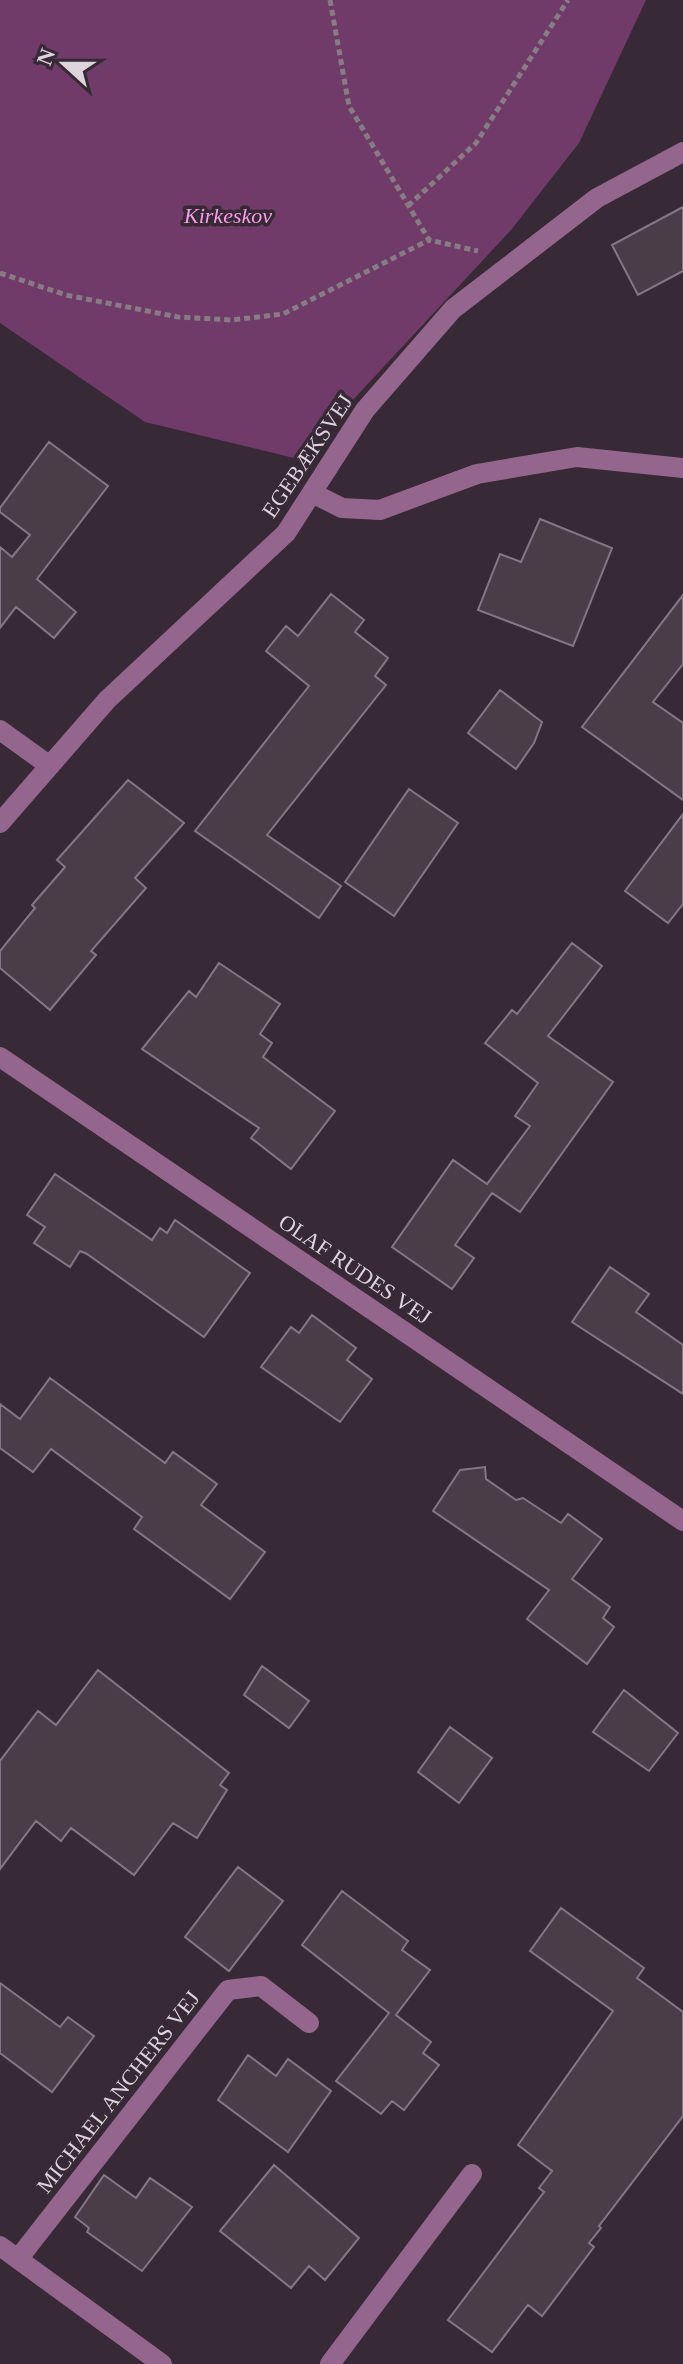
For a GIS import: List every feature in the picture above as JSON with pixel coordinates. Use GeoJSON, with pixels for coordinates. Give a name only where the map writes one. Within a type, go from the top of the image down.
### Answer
{"type":"FeatureCollection","features":[{"type":"Feature","properties":{"kind":"street","name":"EGEBÆKSVEJ"},"geometry":{"type":"LineString","coordinates":[[0,823],[107,700],[286,533],[365,410],[453,309],[597,198],[683,152]]}},
{"type":"Feature","properties":{"kind":"street"},"geometry":{"type":"LineString","coordinates":[[312,493],[342,508],[380,510],[477,474],[577,457],[683,468]]}},
{"type":"Feature","properties":{"kind":"street"},"geometry":{"type":"LineString","coordinates":[[0,730],[50,766]]}},
{"type":"Feature","properties":{"kind":"street","name":"OLAF RUDES VEJ"},"geometry":{"type":"LineString","coordinates":[[0,1057],[683,1521]]}},
{"type":"Feature","properties":{"kind":"street","name":"MICHAEL ANCHERS VEJ"},"geometry":{"type":"LineString","coordinates":[[18,2259],[228,1990],[261,1986],[309,2023]]}},
{"type":"Feature","properties":{"kind":"street"},"geometry":{"type":"LineString","coordinates":[[330,2364],[472,2174]]}},
{"type":"Feature","properties":{"kind":"street"},"geometry":{"type":"LineString","coordinates":[[0,2246],[162,2364]]}},
{"type":"Feature","properties":{"kind":"path"},"geometry":{"type":"LineString","coordinates":[[330,0],[349,106],[429,240]]}},
{"type":"Feature","properties":{"kind":"path"},"geometry":{"type":"LineString","coordinates":[[408,206],[476,143],[568,0]]}},
{"type":"Feature","properties":{"kind":"path"},"geometry":{"type":"LineString","coordinates":[[0,273],[66,295],[178,317],[232,320],[283,314],[429,240],[518,260]]}},
{"type":"Feature","properties":{"kind":"green space","name":"Kirkeskov"},"geometry":{"type":"Polygon","coordinates":[[[0,0],[646,0],[579,143],[511,230],[298,459],[145,422],[0,323],[0,0]]]}},
{"type":"Feature","properties":{"kind":"building"},"geometry":{"type":"Polygon","coordinates":[[[683,207],[683,271],[638,295],[612,245],[683,207]]]}},
{"type":"Feature","properties":{"kind":"building"},"geometry":{"type":"Polygon","coordinates":[[[49,442],[108,486],[37,579],[76,612],[54,638],[16,607],[0,628],[0,547],[12,557],[30,535],[0,512],[0,508],[49,442]]]}},
{"type":"Feature","properties":{"kind":"building"},"geometry":{"type":"Polygon","coordinates":[[[540,519],[612,548],[573,646],[478,610],[500,554],[521,562],[540,519]]]}},
{"type":"Feature","properties":{"kind":"building"},"geometry":{"type":"Polygon","coordinates":[[[331,594],[364,620],[355,632],[388,658],[375,676],[386,685],[267,835],[341,886],[319,918],[195,831],[309,686],[266,651],[286,626],[298,636],[331,594]]]}},
{"type":"Feature","properties":{"kind":"building"},"geometry":{"type":"Polygon","coordinates":[[[683,595],[683,664],[653,702],[683,723],[683,800],[582,727],[683,595]]]}},
{"type":"Feature","properties":{"kind":"building"},"geometry":{"type":"Polygon","coordinates":[[[500,690],[542,722],[534,743],[516,769],[468,733],[500,690]]]}},
{"type":"Feature","properties":{"kind":"building"},"geometry":{"type":"Polygon","coordinates":[[[128,780],[184,823],[135,878],[146,888],[91,951],[96,955],[50,1010],[0,968],[0,951],[35,908],[32,905],[65,867],[57,860],[128,780]]]}},
{"type":"Feature","properties":{"kind":"building"},"geometry":{"type":"Polygon","coordinates":[[[409,789],[458,823],[394,916],[345,882],[409,789]]]}},
{"type":"Feature","properties":{"kind":"building"},"geometry":{"type":"Polygon","coordinates":[[[683,814],[683,904],[668,923],[625,891],[683,814]]]}},
{"type":"Feature","properties":{"kind":"building"},"geometry":{"type":"Polygon","coordinates":[[[572,943],[602,966],[548,1036],[613,1082],[520,1212],[492,1193],[455,1245],[474,1258],[452,1289],[392,1247],[453,1160],[487,1184],[530,1126],[515,1116],[538,1083],[485,1043],[512,1010],[517,1014],[572,943]]]}},
{"type":"Feature","properties":{"kind":"building"},"geometry":{"type":"Polygon","coordinates":[[[219,963],[280,1004],[260,1034],[272,1043],[263,1057],[335,1111],[291,1169],[251,1138],[259,1128],[142,1049],[189,991],[196,997],[219,963]]]}},
{"type":"Feature","properties":{"kind":"building"},"geometry":{"type":"Polygon","coordinates":[[[55,1174],[152,1240],[160,1228],[167,1233],[175,1220],[250,1273],[204,1337],[87,1254],[80,1251],[70,1267],[34,1243],[45,1227],[27,1215],[55,1174]]]}},
{"type":"Feature","properties":{"kind":"building"},"geometry":{"type":"Polygon","coordinates":[[[610,1267],[649,1294],[636,1312],[683,1345],[683,1394],[572,1322],[610,1267]]]}},
{"type":"Feature","properties":{"kind":"building"},"geometry":{"type":"Polygon","coordinates":[[[312,1315],[356,1348],[347,1360],[372,1379],[340,1422],[261,1367],[291,1327],[299,1333],[312,1315]]]}},
{"type":"Feature","properties":{"kind":"building"},"geometry":{"type":"Polygon","coordinates":[[[50,1378],[165,1463],[173,1452],[217,1484],[201,1505],[265,1552],[230,1599],[134,1529],[142,1517],[51,1449],[33,1472],[0,1448],[0,1404],[20,1419],[50,1378]]]}},
{"type":"Feature","properties":{"kind":"building"},"geometry":{"type":"Polygon","coordinates":[[[485,1467],[486,1479],[516,1500],[523,1498],[561,1523],[568,1514],[602,1539],[572,1579],[610,1607],[603,1618],[614,1627],[587,1664],[527,1619],[549,1590],[433,1511],[460,1470],[485,1467]]]}},
{"type":"Feature","properties":{"kind":"building"},"geometry":{"type":"Polygon","coordinates":[[[262,1666],[309,1701],[289,1728],[244,1695],[262,1666]]]}},
{"type":"Feature","properties":{"kind":"building"},"geometry":{"type":"Polygon","coordinates":[[[98,1670],[229,1773],[220,1785],[227,1790],[197,1838],[173,1823],[134,1875],[71,1828],[61,1841],[36,1821],[0,1869],[0,1761],[38,1711],[56,1725],[98,1670]]]}},
{"type":"Feature","properties":{"kind":"building"},"geometry":{"type":"Polygon","coordinates":[[[624,1690],[678,1733],[649,1771],[593,1732],[624,1690]]]}},
{"type":"Feature","properties":{"kind":"building"},"geometry":{"type":"Polygon","coordinates":[[[450,1727],[492,1758],[459,1803],[418,1772],[450,1727]]]}},
{"type":"Feature","properties":{"kind":"building"},"geometry":{"type":"Polygon","coordinates":[[[238,1867],[283,1901],[229,1971],[185,1937],[238,1867]]]}},
{"type":"Feature","properties":{"kind":"building"},"geometry":{"type":"Polygon","coordinates":[[[342,1891],[408,1941],[402,1950],[430,1970],[396,2015],[431,2042],[423,2053],[439,2065],[404,2110],[392,2101],[381,2114],[336,2081],[389,2013],[302,1945],[342,1891]]]}},
{"type":"Feature","properties":{"kind":"building"},"geometry":{"type":"Polygon","coordinates":[[[561,1908],[644,1968],[637,1978],[683,2012],[683,2116],[599,2226],[601,2228],[589,2243],[594,2247],[542,2316],[528,2305],[492,2352],[448,2320],[544,2192],[539,2188],[552,2171],[518,2145],[613,2011],[530,1951],[561,1908]]]}},
{"type":"Feature","properties":{"kind":"building"},"geometry":{"type":"Polygon","coordinates":[[[0,1983],[60,2027],[68,2017],[94,2036],[52,2092],[0,2053],[0,1983]]]}},
{"type":"Feature","properties":{"kind":"building"},"geometry":{"type":"Polygon","coordinates":[[[248,2055],[276,2076],[288,2059],[331,2091],[288,2152],[218,2100],[248,2055]]]}},
{"type":"Feature","properties":{"kind":"building"},"geometry":{"type":"Polygon","coordinates":[[[274,2165],[359,2238],[325,2280],[309,2266],[291,2288],[220,2231],[274,2165]]]}},
{"type":"Feature","properties":{"kind":"building"},"geometry":{"type":"Polygon","coordinates":[[[104,2175],[136,2198],[150,2178],[192,2207],[142,2271],[87,2232],[89,2228],[75,2217],[104,2175]]]}}]}
